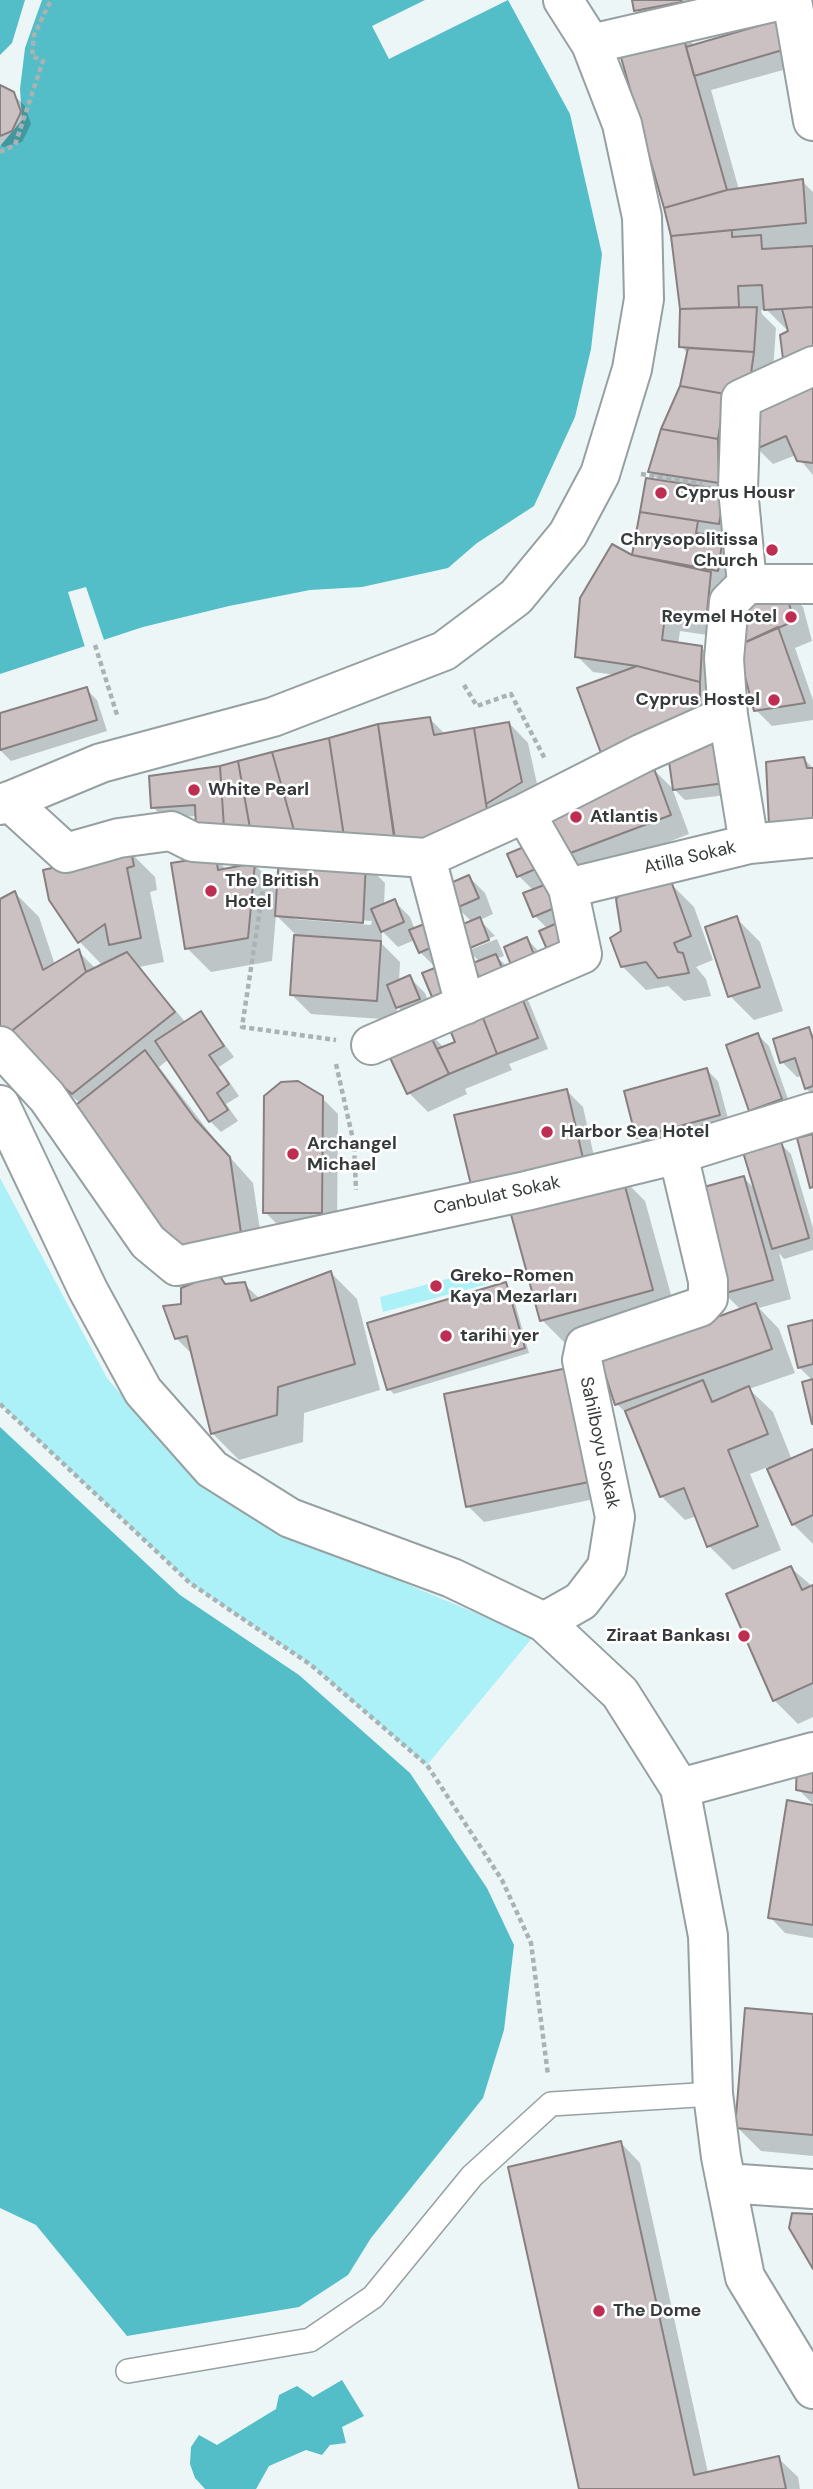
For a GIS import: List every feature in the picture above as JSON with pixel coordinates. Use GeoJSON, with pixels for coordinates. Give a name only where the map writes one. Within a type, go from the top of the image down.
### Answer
{"type":"FeatureCollection","features":[{"type":"Feature","properties":{"kind":"street"},"geometry":{"type":"LineString","coordinates":[[563,0],[591,44],[622,124],[642,217],[644,299],[632,369],[600,474],[568,534],[516,597],[444,651],[273,717],[102,762],[4,803],[66,853],[119,838],[171,831],[193,842],[426,858],[524,813],[643,752],[728,715]]}},
{"type":"Feature","properties":{"kind":"street"},"geometry":{"type":"LineString","coordinates":[[591,44],[782,0]]}},
{"type":"Feature","properties":{"kind":"street"},"geometry":{"type":"LineString","coordinates":[[792,0],[813,121]]}},
{"type":"Feature","properties":{"kind":"street"},"geometry":{"type":"LineString","coordinates":[[747,584],[738,489],[741,399],[813,366]]}},
{"type":"Feature","properties":{"kind":"street"},"geometry":{"type":"LineString","coordinates":[[749,844],[728,715],[724,659],[729,602],[747,584],[813,584]]}},
{"type":"Feature","properties":{"kind":"street"},"geometry":{"type":"LineString","coordinates":[[371,1045],[582,954],[568,888],[524,813]]}},
{"type":"Feature","properties":{"kind":"street","name":"Atilla Sokak"},"geometry":{"type":"LineString","coordinates":[[568,888],[749,844],[813,838]]}},
{"type":"Feature","properties":{"kind":"street"},"geometry":{"type":"LineString","coordinates":[[426,858],[465,1005]]}},
{"type":"Feature","properties":{"kind":"street","name":"Canbulat Sokak"},"geometry":{"type":"LineString","coordinates":[[0,1046],[47,1097],[148,1242],[177,1266],[526,1191],[678,1154],[813,1112]]}},
{"type":"Feature","properties":{"kind":"street"},"geometry":{"type":"LineString","coordinates":[[0,1105],[88,1290],[143,1391],[212,1469],[290,1518],[452,1578],[544,1622],[620,1693],[680,1788],[708,1936],[713,2094],[726,2183],[745,2277],[813,2389]]}},
{"type":"Feature","properties":{"kind":"street","name":"Sahilboyu Sokak"},"geometry":{"type":"LineString","coordinates":[[544,1622],[581,1601],[607,1567],[615,1517],[582,1360],[585,1346],[700,1307],[708,1298],[708,1281],[678,1154]]}},
{"type":"Feature","properties":{"kind":"street"},"geometry":{"type":"LineString","coordinates":[[680,1788],[813,1752]]}},
{"type":"Feature","properties":{"kind":"street"},"geometry":{"type":"LineString","coordinates":[[726,2183],[813,2189]]}},
{"type":"Feature","properties":{"kind":"lane"},"geometry":{"type":"LineString","coordinates":[[128,2371],[310,2340],[373,2297],[472,2176],[551,2104],[713,2094]]}},
{"type":"Feature","properties":{"kind":"path"},"geometry":{"type":"LineString","coordinates":[[0,152],[15,145],[43,61],[32,56],[34,35],[51,0]]}},
{"type":"Feature","properties":{"kind":"path"},"geometry":{"type":"LineString","coordinates":[[636,473],[738,489]]}},
{"type":"Feature","properties":{"kind":"path"},"geometry":{"type":"LineString","coordinates":[[95,645],[129,755]]}},
{"type":"Feature","properties":{"kind":"path"},"geometry":{"type":"LineString","coordinates":[[477,706],[511,694],[562,794]]}},
{"type":"Feature","properties":{"kind":"path"},"geometry":{"type":"LineString","coordinates":[[269,848],[242,1027],[371,1045]]}},
{"type":"Feature","properties":{"kind":"path"},"geometry":{"type":"LineString","coordinates":[[330,1040],[354,1144]]}},
{"type":"Feature","properties":{"kind":"path"},"geometry":{"type":"LineString","coordinates":[[0,1404],[190,1583],[311,1665],[427,1765],[502,1880],[531,1943],[551,2104]]}},
{"type":"Feature","properties":{"kind":"shaded area"},"geometry":{"type":"Polygon","coordinates":[[[0,0],[25,0],[12,43],[0,55],[0,0]]]}},
{"type":"Feature","properties":{"kind":"shaded area"},"geometry":{"type":"Polygon","coordinates":[[[42,0],[508,0],[570,114],[602,254],[591,349],[575,417],[534,506],[477,543],[448,568],[362,587],[310,590],[229,606],[143,627],[0,674],[0,146],[22,120],[20,89],[25,48],[42,0]]]}},
{"type":"Feature","properties":{"kind":"shaded area"},"geometry":{"type":"Polygon","coordinates":[[[0,1178],[107,1378],[201,1486],[309,1543],[533,1637],[427,1765],[311,1665],[190,1583],[0,1404],[0,1178]]]}},
{"type":"Feature","properties":{"kind":"shaded area"},"geometry":{"type":"Polygon","coordinates":[[[488,1268],[495,1282],[383,1312],[380,1297],[488,1268]]]}},
{"type":"Feature","properties":{"kind":"shaded area"},"geometry":{"type":"Polygon","coordinates":[[[0,1427],[180,1595],[299,1675],[410,1773],[487,1888],[514,1945],[504,2030],[483,2098],[371,2238],[348,2275],[299,2307],[127,2336],[36,2225],[0,2208],[0,1427]]]}},
{"type":"Feature","properties":{"kind":"shaded area"},"geometry":{"type":"Polygon","coordinates":[[[342,2380],[364,2416],[342,2427],[346,2443],[330,2445],[322,2455],[306,2450],[269,2466],[256,2489],[205,2489],[195,2478],[190,2464],[191,2447],[199,2435],[217,2445],[276,2409],[279,2395],[297,2386],[313,2397],[342,2380]]]}},
{"type":"Feature","properties":{"kind":"pier"},"geometry":{"type":"Polygon","coordinates":[[[425,0],[508,0],[389,59],[372,26],[425,0]]]}},
{"type":"Feature","properties":{"kind":"pier"},"geometry":{"type":"Polygon","coordinates":[[[86,587],[104,640],[85,647],[68,592],[86,587]]]}},
{"type":"Feature","properties":{"kind":"building"},"geometry":{"type":"Polygon","coordinates":[[[632,0],[681,0],[682,2],[634,11],[632,0]]]}},
{"type":"Feature","properties":{"kind":"building"},"geometry":{"type":"Polygon","coordinates":[[[778,20],[786,49],[694,76],[686,47],[778,20]]]}},
{"type":"Feature","properties":{"kind":"building"},"geometry":{"type":"Polygon","coordinates":[[[681,29],[727,190],[664,208],[618,47],[681,29]]]}},
{"type":"Feature","properties":{"kind":"building"},"geometry":{"type":"Polygon","coordinates":[[[0,85],[14,92],[21,112],[12,131],[0,136],[0,85]]]}},
{"type":"Feature","properties":{"kind":"building"},"geometry":{"type":"Polygon","coordinates":[[[803,179],[806,223],[671,236],[664,208],[727,190],[803,179]]]}},
{"type":"Feature","properties":{"kind":"building"},"geometry":{"type":"Polygon","coordinates":[[[732,230],[732,237],[761,235],[762,249],[813,246],[813,307],[764,310],[762,285],[738,286],[739,307],[680,309],[671,236],[732,230]]]}},
{"type":"Feature","properties":{"kind":"building"},"geometry":{"type":"Polygon","coordinates":[[[757,307],[754,352],[679,347],[680,309],[757,307]]]}},
{"type":"Feature","properties":{"kind":"building"},"geometry":{"type":"Polygon","coordinates":[[[813,307],[813,358],[783,359],[780,335],[788,331],[782,309],[813,307]]]}},
{"type":"Feature","properties":{"kind":"building"},"geometry":{"type":"Polygon","coordinates":[[[688,348],[754,352],[750,381],[725,394],[680,386],[688,348]]]}},
{"type":"Feature","properties":{"kind":"building"},"geometry":{"type":"Polygon","coordinates":[[[813,381],[813,463],[797,461],[786,436],[756,449],[750,408],[813,381]]]}},
{"type":"Feature","properties":{"kind":"building"},"geometry":{"type":"Polygon","coordinates":[[[680,386],[725,394],[718,439],[661,429],[680,386]]]}},
{"type":"Feature","properties":{"kind":"building"},"geometry":{"type":"Polygon","coordinates":[[[661,429],[718,439],[719,483],[648,472],[661,429]]]}},
{"type":"Feature","properties":{"kind":"building"},"geometry":{"type":"Polygon","coordinates":[[[646,478],[725,490],[719,524],[640,512],[646,478]]]}},
{"type":"Feature","properties":{"kind":"building"},"geometry":{"type":"Polygon","coordinates":[[[640,512],[698,521],[696,533],[723,537],[718,571],[632,555],[640,512]]]}},
{"type":"Feature","properties":{"kind":"building"},"geometry":{"type":"Polygon","coordinates":[[[612,544],[632,555],[711,572],[706,622],[665,616],[662,640],[702,646],[700,682],[637,666],[575,657],[580,598],[612,544]]]}},
{"type":"Feature","properties":{"kind":"building"},"geometry":{"type":"Polygon","coordinates":[[[784,586],[794,621],[737,646],[740,593],[784,586]]]}},
{"type":"Feature","properties":{"kind":"building"},"geometry":{"type":"Polygon","coordinates":[[[778,627],[805,703],[754,711],[737,646],[778,627]]]}},
{"type":"Feature","properties":{"kind":"building"},"geometry":{"type":"Polygon","coordinates":[[[637,666],[700,682],[700,711],[602,756],[577,688],[637,666]]]}},
{"type":"Feature","properties":{"kind":"building"},"geometry":{"type":"Polygon","coordinates":[[[87,687],[97,720],[0,750],[0,713],[87,687]]]}},
{"type":"Feature","properties":{"kind":"building"},"geometry":{"type":"Polygon","coordinates":[[[430,717],[434,735],[474,728],[488,816],[397,853],[378,724],[430,717]]]}},
{"type":"Feature","properties":{"kind":"building"},"geometry":{"type":"Polygon","coordinates":[[[725,721],[732,782],[673,790],[667,747],[725,721]]]}},
{"type":"Feature","properties":{"kind":"building"},"geometry":{"type":"Polygon","coordinates":[[[509,722],[522,782],[486,804],[474,728],[509,722]]]}},
{"type":"Feature","properties":{"kind":"building"},"geometry":{"type":"Polygon","coordinates":[[[378,724],[395,844],[345,843],[329,738],[378,724]]]}},
{"type":"Feature","properties":{"kind":"building"},"geometry":{"type":"Polygon","coordinates":[[[329,738],[345,843],[297,841],[272,752],[329,738]]]}},
{"type":"Feature","properties":{"kind":"building"},"geometry":{"type":"Polygon","coordinates":[[[272,752],[297,841],[252,839],[238,761],[272,752]]]}},
{"type":"Feature","properties":{"kind":"building"},"geometry":{"type":"Polygon","coordinates":[[[804,757],[807,768],[813,768],[813,825],[769,825],[766,762],[804,757]]]}},
{"type":"Feature","properties":{"kind":"building"},"geometry":{"type":"Polygon","coordinates":[[[238,761],[250,828],[224,828],[220,766],[238,761]]]}},
{"type":"Feature","properties":{"kind":"building"},"geometry":{"type":"Polygon","coordinates":[[[220,766],[224,828],[196,829],[195,805],[151,808],[149,776],[220,766]]]}},
{"type":"Feature","properties":{"kind":"building"},"geometry":{"type":"Polygon","coordinates":[[[653,766],[671,815],[565,855],[547,807],[653,766]]]}},
{"type":"Feature","properties":{"kind":"building"},"geometry":{"type":"Polygon","coordinates":[[[531,844],[540,867],[517,877],[507,854],[531,844]]]}},
{"type":"Feature","properties":{"kind":"building"},"geometry":{"type":"Polygon","coordinates":[[[131,851],[134,866],[127,868],[141,938],[109,945],[105,924],[78,943],[49,900],[43,870],[131,851]]]}},
{"type":"Feature","properties":{"kind":"building"},"geometry":{"type":"Polygon","coordinates":[[[216,856],[218,870],[255,863],[248,938],[185,949],[171,863],[216,856]]]}},
{"type":"Feature","properties":{"kind":"building"},"geometry":{"type":"Polygon","coordinates":[[[279,856],[366,862],[363,923],[275,916],[279,856]]]}},
{"type":"Feature","properties":{"kind":"building"},"geometry":{"type":"Polygon","coordinates":[[[469,875],[479,898],[456,908],[446,885],[469,875]]]}},
{"type":"Feature","properties":{"kind":"building"},"geometry":{"type":"Polygon","coordinates":[[[671,881],[691,936],[674,943],[678,952],[683,953],[689,973],[658,978],[646,962],[621,967],[610,938],[621,931],[616,899],[626,889],[671,881]]]}},
{"type":"Feature","properties":{"kind":"building"},"geometry":{"type":"Polygon","coordinates":[[[547,884],[557,907],[533,917],[523,893],[547,884]]]}},
{"type":"Feature","properties":{"kind":"building"},"geometry":{"type":"Polygon","coordinates":[[[15,891],[43,970],[79,949],[86,972],[4,1037],[0,1026],[0,899],[15,891]]]}},
{"type":"Feature","properties":{"kind":"building"},"geometry":{"type":"Polygon","coordinates":[[[395,899],[404,922],[381,932],[371,909],[395,899]]]}},
{"type":"Feature","properties":{"kind":"building"},"geometry":{"type":"Polygon","coordinates":[[[737,916],[760,987],[728,997],[705,927],[737,916]]]}},
{"type":"Feature","properties":{"kind":"building"},"geometry":{"type":"Polygon","coordinates":[[[480,917],[489,940],[465,950],[456,927],[480,917]]]}},
{"type":"Feature","properties":{"kind":"building"},"geometry":{"type":"Polygon","coordinates":[[[432,921],[441,943],[419,953],[409,930],[432,921]]]}},
{"type":"Feature","properties":{"kind":"building"},"geometry":{"type":"Polygon","coordinates":[[[562,921],[571,944],[549,954],[539,931],[562,921]]]}},
{"type":"Feature","properties":{"kind":"building"},"geometry":{"type":"Polygon","coordinates":[[[294,935],[381,941],[377,1001],[290,995],[294,935]]]}},
{"type":"Feature","properties":{"kind":"building"},"geometry":{"type":"Polygon","coordinates":[[[527,937],[536,960],[513,970],[504,947],[527,937]]]}},
{"type":"Feature","properties":{"kind":"building"},"geometry":{"type":"Polygon","coordinates":[[[127,952],[175,1012],[72,1094],[4,1037],[86,972],[127,952]]]}},
{"type":"Feature","properties":{"kind":"building"},"geometry":{"type":"Polygon","coordinates":[[[496,954],[506,977],[483,987],[473,963],[496,954]]]}},
{"type":"Feature","properties":{"kind":"building"},"geometry":{"type":"Polygon","coordinates":[[[445,964],[455,987],[432,997],[422,973],[445,964]]]}},
{"type":"Feature","properties":{"kind":"building"},"geometry":{"type":"Polygon","coordinates":[[[410,975],[420,999],[396,1008],[387,985],[410,975]]]}},
{"type":"Feature","properties":{"kind":"building"},"geometry":{"type":"Polygon","coordinates":[[[518,988],[538,1038],[497,1054],[478,1005],[518,988]]]}},
{"type":"Feature","properties":{"kind":"building"},"geometry":{"type":"Polygon","coordinates":[[[478,1005],[497,1054],[449,1074],[437,1049],[455,1042],[445,1018],[478,1005]]]}},
{"type":"Feature","properties":{"kind":"building"},"geometry":{"type":"Polygon","coordinates":[[[201,1011],[224,1046],[209,1055],[229,1084],[217,1093],[228,1110],[209,1122],[155,1041],[201,1011]]]}},
{"type":"Feature","properties":{"kind":"building"},"geometry":{"type":"Polygon","coordinates":[[[426,1027],[449,1074],[407,1094],[385,1047],[426,1027]]]}},
{"type":"Feature","properties":{"kind":"building"},"geometry":{"type":"Polygon","coordinates":[[[809,1027],[813,1040],[813,1086],[805,1089],[795,1058],[780,1063],[773,1039],[809,1027]]]}},
{"type":"Feature","properties":{"kind":"building"},"geometry":{"type":"Polygon","coordinates":[[[758,1033],[782,1099],[749,1111],[726,1045],[758,1033]]]}},
{"type":"Feature","properties":{"kind":"building"},"geometry":{"type":"Polygon","coordinates":[[[145,1050],[195,1119],[230,1157],[242,1240],[181,1254],[71,1109],[145,1050]]]}},
{"type":"Feature","properties":{"kind":"building"},"geometry":{"type":"Polygon","coordinates":[[[707,1068],[720,1115],[636,1138],[624,1091],[707,1068]]]}},
{"type":"Feature","properties":{"kind":"building","name":"Archangel Michael"},"geometry":{"type":"Polygon","coordinates":[[[298,1081],[323,1096],[322,1213],[263,1213],[264,1096],[281,1082],[298,1081]]]}},
{"type":"Feature","properties":{"kind":"building"},"geometry":{"type":"Polygon","coordinates":[[[567,1089],[585,1167],[473,1193],[454,1115],[567,1089]]]}},
{"type":"Feature","properties":{"kind":"building"},"geometry":{"type":"Polygon","coordinates":[[[813,1134],[813,1187],[810,1188],[797,1138],[813,1134]]]}},
{"type":"Feature","properties":{"kind":"building"},"geometry":{"type":"Polygon","coordinates":[[[781,1141],[809,1238],[772,1249],[743,1152],[781,1141]]]}},
{"type":"Feature","properties":{"kind":"building"},"geometry":{"type":"Polygon","coordinates":[[[622,1175],[653,1290],[540,1321],[509,1207],[622,1175]]]}},
{"type":"Feature","properties":{"kind":"building"},"geometry":{"type":"Polygon","coordinates":[[[744,1176],[773,1280],[722,1294],[693,1190],[744,1176]]]}},
{"type":"Feature","properties":{"kind":"building"},"geometry":{"type":"Polygon","coordinates":[[[331,1271],[355,1364],[278,1387],[277,1415],[211,1434],[187,1336],[175,1339],[163,1306],[181,1304],[181,1288],[218,1273],[225,1284],[245,1282],[251,1301],[331,1271]]]}},
{"type":"Feature","properties":{"kind":"building","name":"tarihi yer"},"geometry":{"type":"Polygon","coordinates":[[[506,1282],[525,1348],[387,1390],[367,1323],[506,1282]]]}},
{"type":"Feature","properties":{"kind":"building"},"geometry":{"type":"Polygon","coordinates":[[[756,1303],[772,1349],[615,1405],[600,1359],[756,1303]]]}},
{"type":"Feature","properties":{"kind":"building"},"geometry":{"type":"Polygon","coordinates":[[[813,1320],[813,1364],[798,1368],[788,1326],[813,1320]]]}},
{"type":"Feature","properties":{"kind":"building"},"geometry":{"type":"Polygon","coordinates":[[[572,1367],[594,1481],[466,1507],[444,1394],[572,1367]]]}},
{"type":"Feature","properties":{"kind":"building"},"geometry":{"type":"Polygon","coordinates":[[[813,1379],[813,1424],[812,1424],[802,1382],[813,1379]]]}},
{"type":"Feature","properties":{"kind":"building"},"geometry":{"type":"Polygon","coordinates":[[[703,1380],[712,1402],[749,1386],[768,1434],[728,1450],[758,1526],[707,1547],[684,1488],[660,1497],[625,1411],[703,1380]]]}},
{"type":"Feature","properties":{"kind":"building"},"geometry":{"type":"Polygon","coordinates":[[[813,1449],[813,1515],[792,1525],[767,1469],[813,1449]]]}},
{"type":"Feature","properties":{"kind":"building"},"geometry":{"type":"Polygon","coordinates":[[[791,1566],[802,1590],[813,1585],[813,1683],[773,1701],[726,1594],[791,1566]]]}},
{"type":"Feature","properties":{"kind":"building"},"geometry":{"type":"Polygon","coordinates":[[[813,1760],[813,1793],[796,1790],[797,1763],[813,1760]]]}},
{"type":"Feature","properties":{"kind":"building"},"geometry":{"type":"Polygon","coordinates":[[[787,1800],[813,1805],[813,1925],[768,1918],[787,1800]]]}},
{"type":"Feature","properties":{"kind":"building"},"geometry":{"type":"Polygon","coordinates":[[[745,2008],[813,2014],[813,2135],[735,2128],[745,2008]]]}},
{"type":"Feature","properties":{"kind":"building","name":"The Dome"},"geometry":{"type":"Polygon","coordinates":[[[621,2141],[694,2475],[779,2456],[786,2489],[579,2489],[508,2167],[621,2141]]]}},
{"type":"Feature","properties":{"kind":"building"},"geometry":{"type":"Polygon","coordinates":[[[792,2213],[813,2214],[813,2269],[789,2228],[792,2213]]]}},
{"type":"Feature","properties":{"kind":"place","name":"Cyprus Housr"},"geometry":{"type":"Point","coordinates":[661,493]}},
{"type":"Feature","properties":{"kind":"place","name":"Chrysopolitissa Church"},"geometry":{"type":"Point","coordinates":[772,550]}},
{"type":"Feature","properties":{"kind":"place","name":"Reymel Hotel"},"geometry":{"type":"Point","coordinates":[791,617]}},
{"type":"Feature","properties":{"kind":"place","name":"Cyprus Hostel"},"geometry":{"type":"Point","coordinates":[774,700]}},
{"type":"Feature","properties":{"kind":"place","name":"White Pearl"},"geometry":{"type":"Point","coordinates":[194,790]}},
{"type":"Feature","properties":{"kind":"place","name":"Atlantis"},"geometry":{"type":"Point","coordinates":[576,817]}},
{"type":"Feature","properties":{"kind":"place","name":"The British Hotel"},"geometry":{"type":"Point","coordinates":[211,891]}},
{"type":"Feature","properties":{"kind":"place","name":"Harbor Sea Hotel"},"geometry":{"type":"Point","coordinates":[547,1132]}},
{"type":"Feature","properties":{"kind":"place","name":"Archangel Michael"},"geometry":{"type":"Point","coordinates":[293,1154]}},
{"type":"Feature","properties":{"kind":"place","name":"Greko-Romen Kaya Mezarları"},"geometry":{"type":"Point","coordinates":[436,1286]}},
{"type":"Feature","properties":{"kind":"place","name":"tarihi yer"},"geometry":{"type":"Point","coordinates":[446,1336]}},
{"type":"Feature","properties":{"kind":"place","name":"Ziraat Bankası"},"geometry":{"type":"Point","coordinates":[744,1636]}},
{"type":"Feature","properties":{"kind":"place","name":"The Dome"},"geometry":{"type":"Point","coordinates":[599,2311]}}]}
